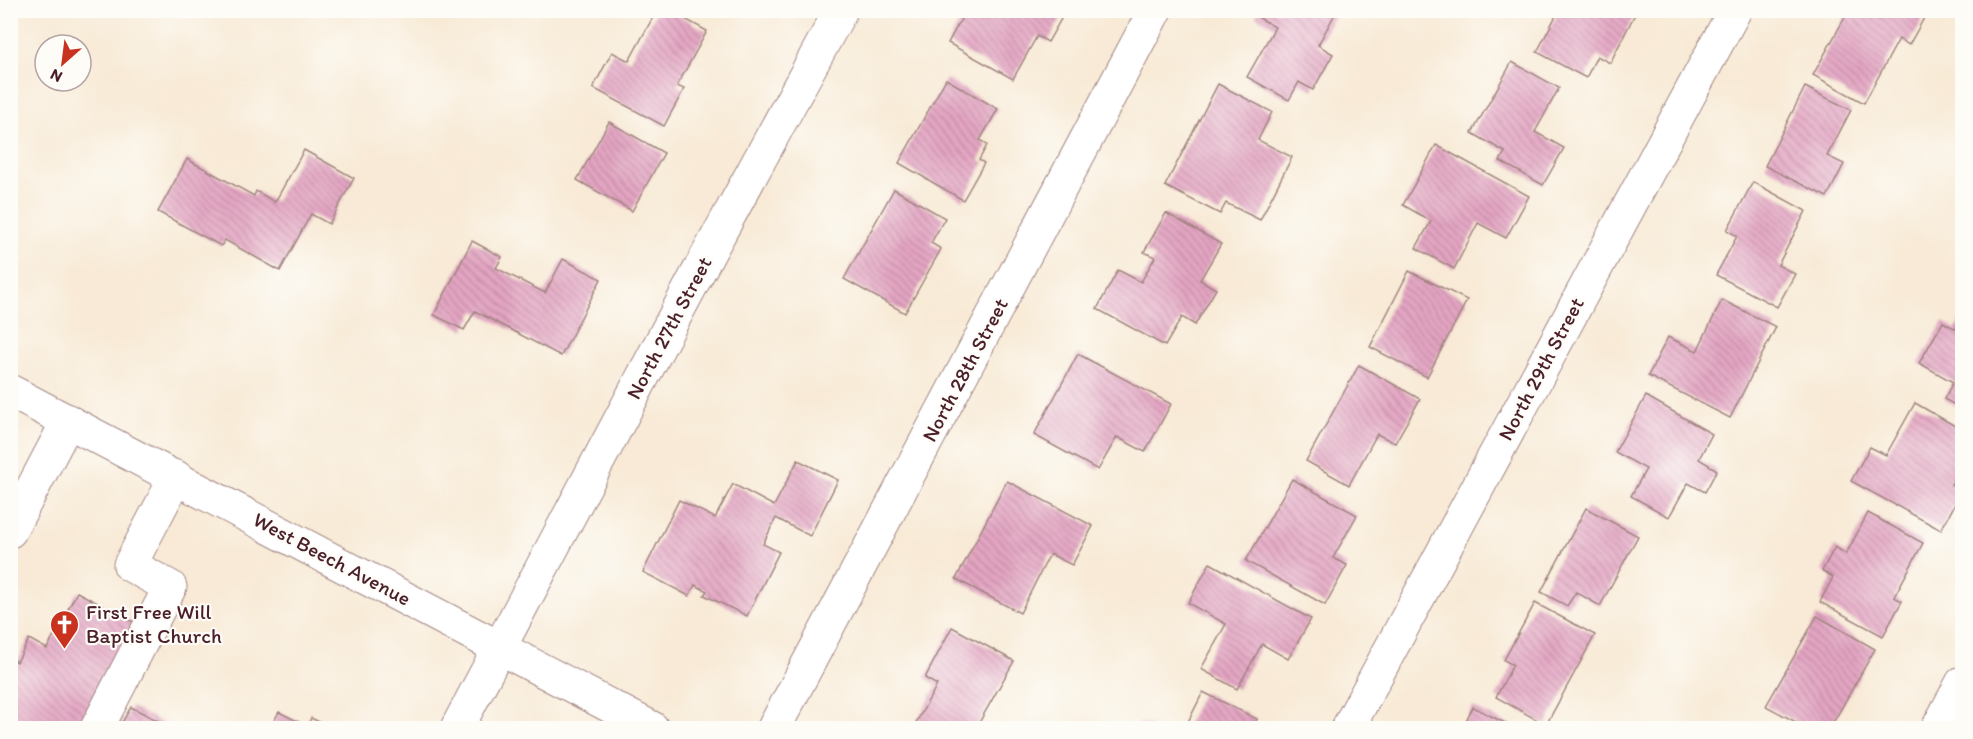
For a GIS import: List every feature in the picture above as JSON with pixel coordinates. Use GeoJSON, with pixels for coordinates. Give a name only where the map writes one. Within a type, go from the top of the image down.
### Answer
{"type":"FeatureCollection","features":[{"type":"Feature","properties":{"kind":"street","name":"North 27th Street"},"geometry":{"type":"LineString","coordinates":[[458,729],[694,280],[841,10]]}},
{"type":"Feature","properties":{"kind":"street","name":"North 28th Street"},"geometry":{"type":"LineString","coordinates":[[774,729],[1155,10]]}},
{"type":"Feature","properties":{"kind":"street","name":"North 29th Street"},"geometry":{"type":"LineString","coordinates":[[1348,729],[1735,10]]}},
{"type":"Feature","properties":{"kind":"street","name":"West Beech Avenue"},"geometry":{"type":"LineString","coordinates":[[10,391],[652,729]]}},
{"type":"Feature","properties":{"kind":"street"},"geometry":{"type":"LineString","coordinates":[[10,531],[68,421]]}},
{"type":"Feature","properties":{"kind":"street"},"geometry":{"type":"LineString","coordinates":[[97,729],[170,587],[130,565],[176,477]]}},
{"type":"Feature","properties":{"kind":"street"},"geometry":{"type":"LineString","coordinates":[[1938,729],[1962,683]]}},
{"type":"Feature","properties":{"kind":"building"},"geometry":{"type":"Polygon","coordinates":[[[657,10],[669,10],[707,31],[677,86],[684,89],[664,126],[593,88],[612,52],[629,61],[657,10]]]}},
{"type":"Feature","properties":{"kind":"building"},"geometry":{"type":"Polygon","coordinates":[[[966,10],[1066,10],[1048,42],[1037,36],[1013,79],[948,43],[966,10]]]}},
{"type":"Feature","properties":{"kind":"building"},"geometry":{"type":"Polygon","coordinates":[[[1259,10],[1336,12],[1318,45],[1333,54],[1313,90],[1299,82],[1289,100],[1247,77],[1275,27],[1256,16],[1259,10]]]}},
{"type":"Feature","properties":{"kind":"building"},"geometry":{"type":"Polygon","coordinates":[[[1559,10],[1637,10],[1610,63],[1597,56],[1586,78],[1537,52],[1559,10]]]}},
{"type":"Feature","properties":{"kind":"building"},"geometry":{"type":"Polygon","coordinates":[[[1849,10],[1911,10],[1924,18],[1909,45],[1899,39],[1864,103],[1813,75],[1849,10]]]}},
{"type":"Feature","properties":{"kind":"building"},"geometry":{"type":"Polygon","coordinates":[[[1512,62],[1559,88],[1535,132],[1564,148],[1543,185],[1500,161],[1505,152],[1472,133],[1512,62]]]}},
{"type":"Feature","properties":{"kind":"building"},"geometry":{"type":"Polygon","coordinates":[[[946,79],[998,109],[980,140],[987,145],[979,160],[984,163],[963,200],[899,163],[946,79]]]}},
{"type":"Feature","properties":{"kind":"building"},"geometry":{"type":"Polygon","coordinates":[[[1218,84],[1272,112],[1258,140],[1292,157],[1260,220],[1226,203],[1220,214],[1165,186],[1218,84]]]}},
{"type":"Feature","properties":{"kind":"building"},"geometry":{"type":"Polygon","coordinates":[[[1805,87],[1851,110],[1827,156],[1844,164],[1827,197],[1765,166],[1805,87]]]}},
{"type":"Feature","properties":{"kind":"building"},"geometry":{"type":"Polygon","coordinates":[[[609,122],[664,153],[632,211],[577,180],[609,122]]]}},
{"type":"Feature","properties":{"kind":"building"},"geometry":{"type":"Polygon","coordinates":[[[1436,145],[1529,196],[1506,238],[1478,223],[1454,269],[1416,248],[1431,221],[1403,205],[1436,145]]]}},
{"type":"Feature","properties":{"kind":"building"},"geometry":{"type":"Polygon","coordinates":[[[304,150],[354,178],[329,224],[311,214],[280,271],[225,240],[221,246],[158,212],[187,159],[254,196],[256,191],[275,202],[304,150]]]}},
{"type":"Feature","properties":{"kind":"building"},"geometry":{"type":"Polygon","coordinates":[[[1753,182],[1806,211],[1778,265],[1795,274],[1777,307],[1716,275],[1737,236],[1727,230],[1753,182]]]}},
{"type":"Feature","properties":{"kind":"building"},"geometry":{"type":"Polygon","coordinates":[[[894,189],[945,218],[931,243],[941,249],[905,313],[844,279],[894,189]]]}},
{"type":"Feature","properties":{"kind":"building"},"geometry":{"type":"Polygon","coordinates":[[[1166,213],[1221,244],[1200,280],[1216,289],[1195,325],[1182,317],[1165,346],[1097,309],[1118,270],[1141,282],[1155,257],[1144,252],[1166,213]]]}},
{"type":"Feature","properties":{"kind":"building"},"geometry":{"type":"Polygon","coordinates":[[[472,241],[502,257],[496,268],[545,293],[563,259],[601,279],[561,356],[475,311],[464,330],[434,315],[472,241]]]}},
{"type":"Feature","properties":{"kind":"building"},"geometry":{"type":"Polygon","coordinates":[[[1409,271],[1467,300],[1427,377],[1370,347],[1409,271]]]}},
{"type":"Feature","properties":{"kind":"building"},"geometry":{"type":"Polygon","coordinates":[[[1722,300],[1776,327],[1730,418],[1648,376],[1668,337],[1697,351],[1722,300]]]}},
{"type":"Feature","properties":{"kind":"building"},"geometry":{"type":"Polygon","coordinates":[[[1962,317],[1962,409],[1944,399],[1953,382],[1919,363],[1943,322],[1956,329],[1962,317]]]}},
{"type":"Feature","properties":{"kind":"building"},"geometry":{"type":"Polygon","coordinates":[[[1078,354],[1171,404],[1145,452],[1117,437],[1098,470],[1034,435],[1078,354]]]}},
{"type":"Feature","properties":{"kind":"building"},"geometry":{"type":"Polygon","coordinates":[[[1359,365],[1420,399],[1395,443],[1377,434],[1349,485],[1306,461],[1359,365]]]}},
{"type":"Feature","properties":{"kind":"building"},"geometry":{"type":"Polygon","coordinates":[[[1646,396],[1712,434],[1699,459],[1717,470],[1705,492],[1688,483],[1669,517],[1631,496],[1646,469],[1615,452],[1646,396]]]}},
{"type":"Feature","properties":{"kind":"building"},"geometry":{"type":"Polygon","coordinates":[[[1915,403],[1962,430],[1962,464],[1951,485],[1962,491],[1941,530],[1851,481],[1870,447],[1886,455],[1915,403]]]}},
{"type":"Feature","properties":{"kind":"building"},"geometry":{"type":"Polygon","coordinates":[[[798,460],[838,480],[810,536],[776,518],[763,544],[779,552],[747,616],[704,595],[707,591],[695,585],[689,596],[643,572],[679,500],[715,518],[733,484],[774,506],[798,460]]]}},
{"type":"Feature","properties":{"kind":"building"},"geometry":{"type":"Polygon","coordinates":[[[1292,479],[1357,515],[1333,558],[1347,565],[1325,605],[1246,561],[1292,479]]]}},
{"type":"Feature","properties":{"kind":"building"},"geometry":{"type":"Polygon","coordinates":[[[1007,481],[1093,526],[1072,565],[1050,554],[1020,613],[956,579],[1007,481]]]}},
{"type":"Feature","properties":{"kind":"building"},"geometry":{"type":"Polygon","coordinates":[[[1586,508],[1638,536],[1600,606],[1576,592],[1567,606],[1541,592],[1586,508]]]}},
{"type":"Feature","properties":{"kind":"building"},"geometry":{"type":"Polygon","coordinates":[[[1868,513],[1923,543],[1894,597],[1902,601],[1883,636],[1820,602],[1833,577],[1822,571],[1835,547],[1846,554],[1868,513]]]}},
{"type":"Feature","properties":{"kind":"building"},"geometry":{"type":"Polygon","coordinates":[[[1210,563],[1311,619],[1288,659],[1262,644],[1237,689],[1201,669],[1226,624],[1188,603],[1210,563]]]}},
{"type":"Feature","properties":{"kind":"building"},"geometry":{"type":"Polygon","coordinates":[[[77,592],[137,624],[81,728],[20,728],[10,723],[10,658],[17,662],[29,639],[47,649],[77,592]]]}},
{"type":"Feature","properties":{"kind":"building"},"geometry":{"type":"Polygon","coordinates":[[[1535,603],[1595,635],[1546,725],[1496,697],[1513,665],[1504,660],[1535,603]]]}},
{"type":"Feature","properties":{"kind":"building"},"geometry":{"type":"Polygon","coordinates":[[[1817,616],[1875,649],[1830,728],[1807,728],[1766,706],[1817,616]]]}},
{"type":"Feature","properties":{"kind":"building"},"geometry":{"type":"Polygon","coordinates":[[[952,627],[1014,661],[976,728],[913,728],[937,685],[925,678],[952,627]]]}},
{"type":"Feature","properties":{"kind":"building"},"geometry":{"type":"Polygon","coordinates":[[[1203,692],[1257,719],[1252,728],[1185,728],[1203,692]]]}},
{"type":"Feature","properties":{"kind":"building"},"geometry":{"type":"Polygon","coordinates":[[[131,707],[172,728],[119,728],[131,707]]]}},
{"type":"Feature","properties":{"kind":"building"},"geometry":{"type":"Polygon","coordinates":[[[1473,707],[1515,728],[1462,728],[1473,707]]]}},
{"type":"Feature","properties":{"kind":"building"},"geometry":{"type":"Polygon","coordinates":[[[279,712],[307,726],[311,718],[332,728],[270,728],[279,712]]]}},
{"type":"Feature","properties":{"kind":"building"},"geometry":{"type":"Polygon","coordinates":[[[1141,722],[1154,728],[1138,728],[1141,722]]]}},
{"type":"Feature","properties":{"kind":"building"},"geometry":{"type":"Polygon","coordinates":[[[1755,722],[1765,728],[1751,728],[1755,722]]]}},
{"type":"Feature","properties":{"kind":"place","name":"First Free Will Baptist Church"},"geometry":{"type":"Point","coordinates":[65,650]}}]}
